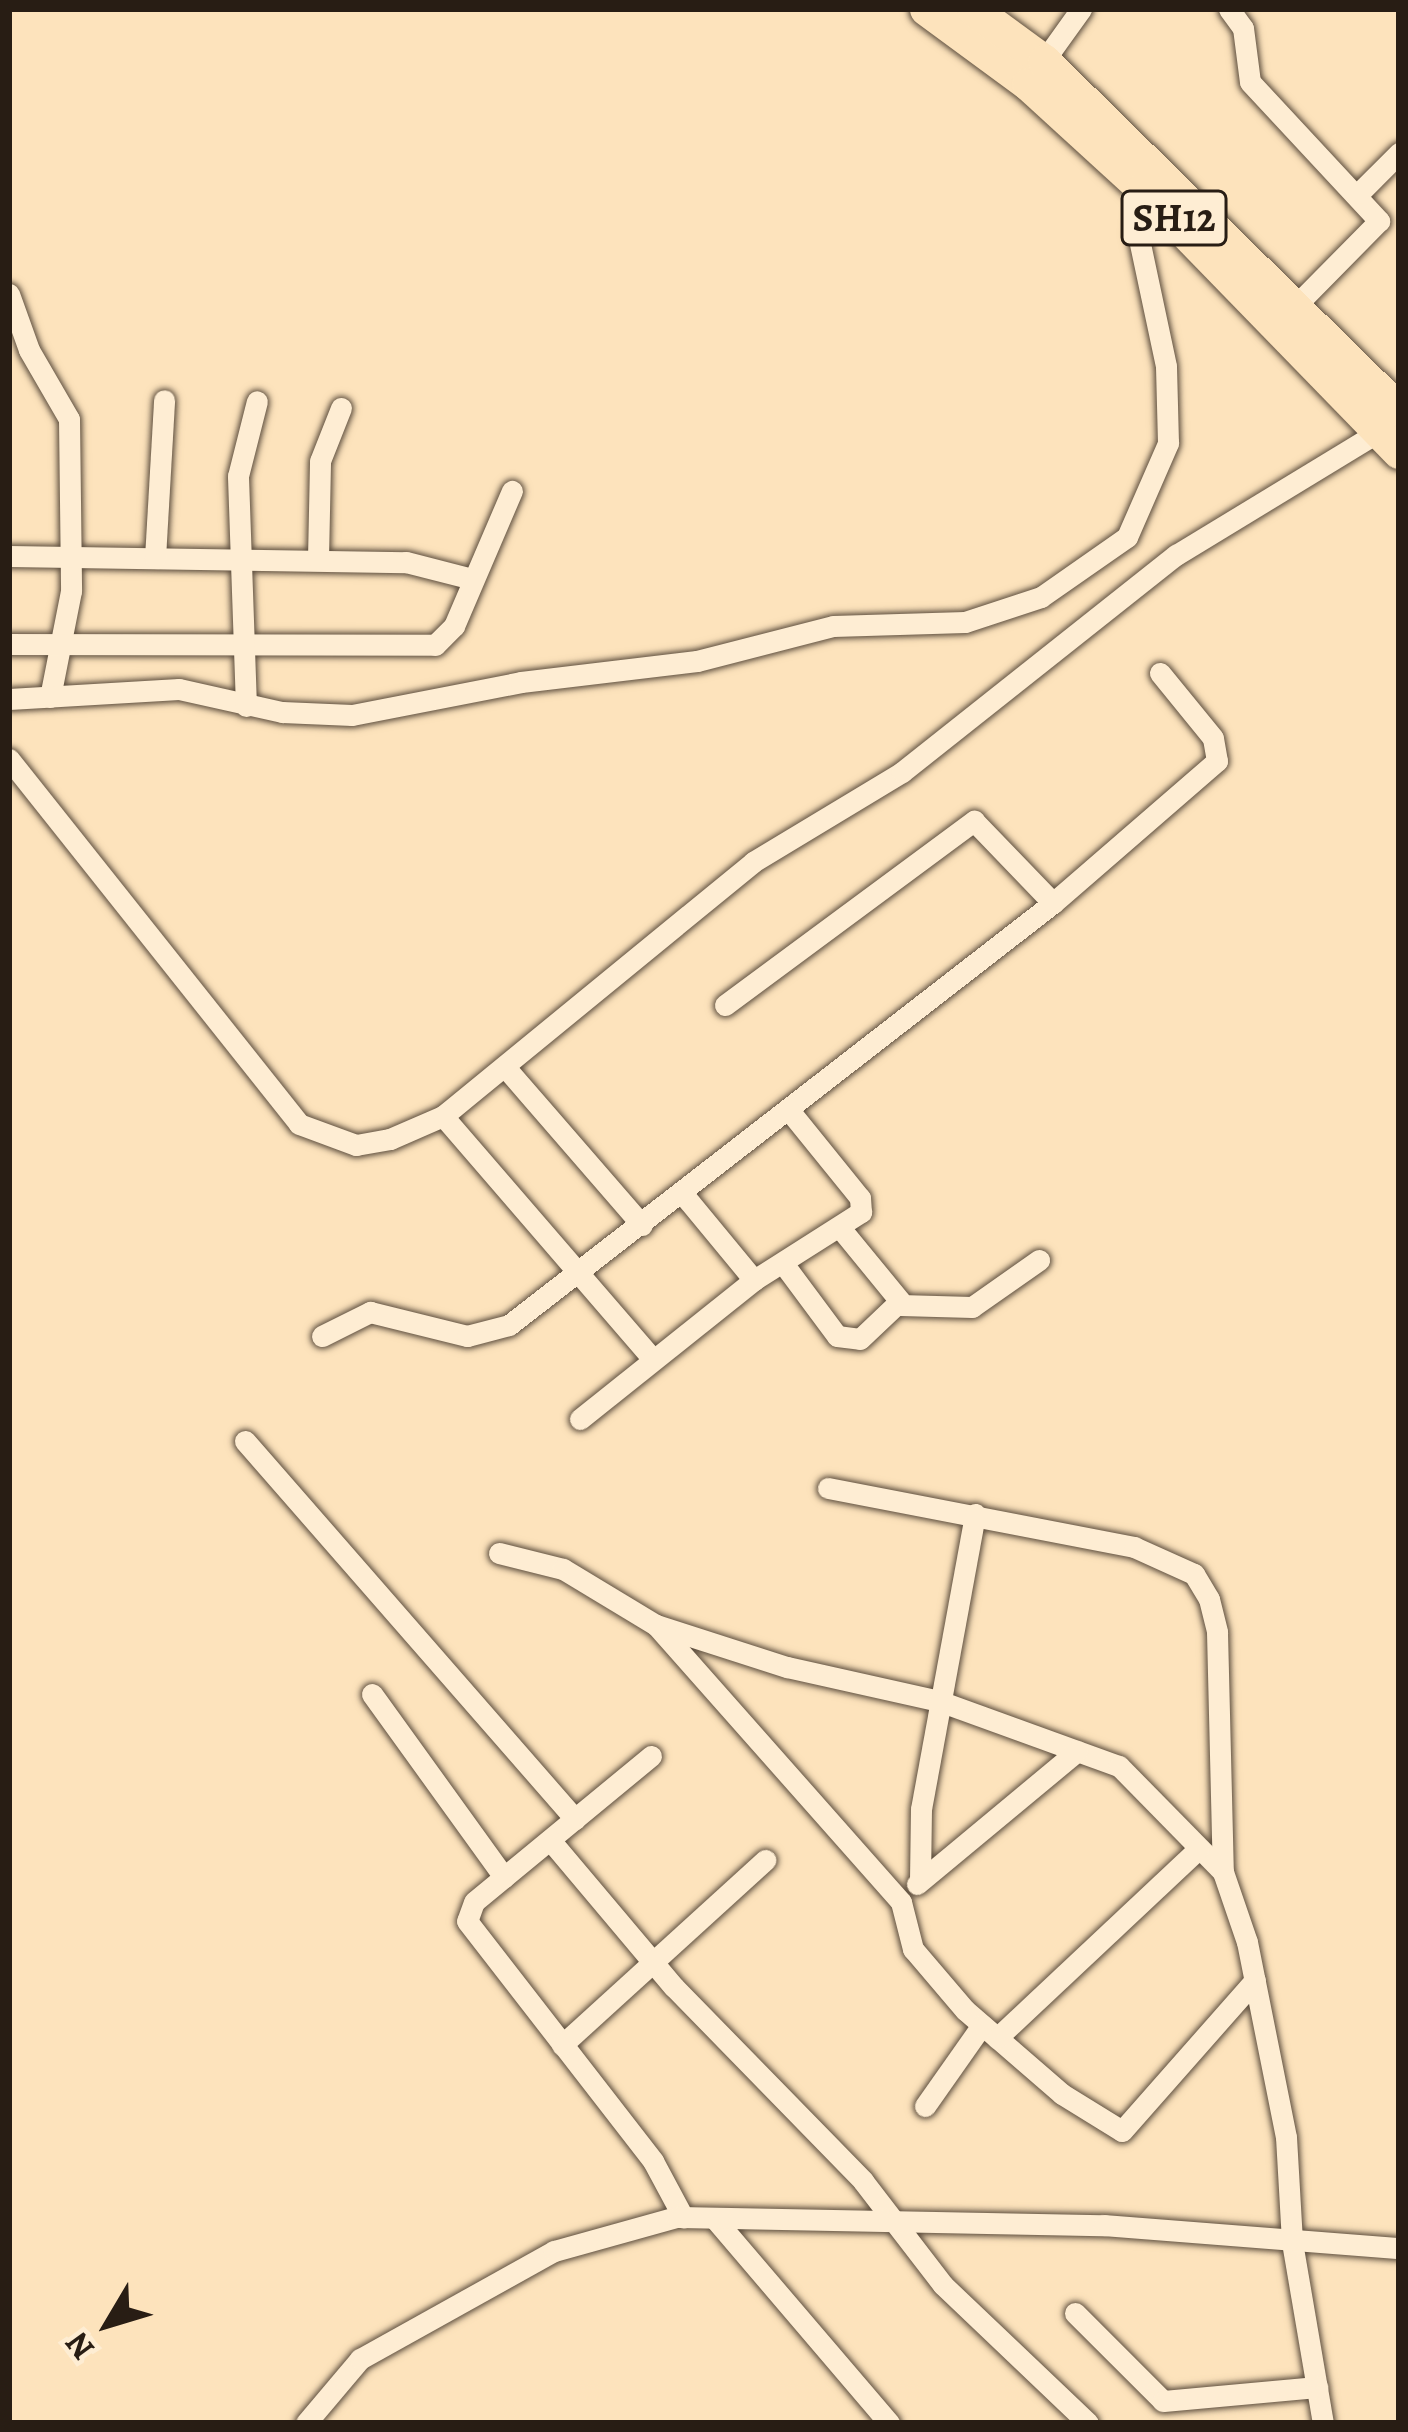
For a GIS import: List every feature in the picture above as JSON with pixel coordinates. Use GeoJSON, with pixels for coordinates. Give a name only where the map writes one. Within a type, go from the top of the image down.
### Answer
{"type":"FeatureCollection","features":[{"type":"Feature","properties":{"kind":"main road","name":"SH12"},"geometry":{"type":"LineString","coordinates":[[926,9],[1036,73],[1144,189],[1392,431]]}},
{"type":"Feature","properties":{"kind":"main road"},"geometry":{"type":"LineString","coordinates":[[974,9],[1036,73],[1298,303],[1392,431]]}},
{"type":"Feature","properties":{"kind":"street"},"geometry":{"type":"LineString","coordinates":[[1036,73],[1082,9]]}},
{"type":"Feature","properties":{"kind":"street"},"geometry":{"type":"LineString","coordinates":[[1229,9],[1243,28],[1250,82],[1377,215],[1376,227],[1298,303]]}},
{"type":"Feature","properties":{"kind":"street"},"geometry":{"type":"LineString","coordinates":[[1359,193],[1399,153]]}},
{"type":"Feature","properties":{"kind":"street"},"geometry":{"type":"LineString","coordinates":[[9,698],[179,689],[246,706],[352,715],[418,708],[520,682],[697,661],[833,626],[965,622],[1072,580],[1127,537],[1168,442],[1166,366],[1138,234],[1144,189]]}},
{"type":"Feature","properties":{"kind":"street"},"geometry":{"type":"LineString","coordinates":[[9,294],[29,350],[66,405],[71,559],[50,697]]}},
{"type":"Feature","properties":{"kind":"street"},"geometry":{"type":"LineString","coordinates":[[155,559],[164,400]]}},
{"type":"Feature","properties":{"kind":"street"},"geometry":{"type":"LineString","coordinates":[[246,706],[241,451],[257,400]]}},
{"type":"Feature","properties":{"kind":"street"},"geometry":{"type":"LineString","coordinates":[[317,559],[320,461],[341,408]]}},
{"type":"Feature","properties":{"kind":"street"},"geometry":{"type":"LineString","coordinates":[[9,759],[299,1124],[356,1145],[443,1116],[753,862],[902,772],[1175,556],[1392,431]]}},
{"type":"Feature","properties":{"kind":"street"},"geometry":{"type":"LineString","coordinates":[[9,644],[435,645],[454,626],[512,491]]}},
{"type":"Feature","properties":{"kind":"street"},"geometry":{"type":"LineString","coordinates":[[9,556],[406,562],[472,579]]}},
{"type":"Feature","properties":{"kind":"street"},"geometry":{"type":"LineString","coordinates":[[322,1336],[370,1312],[428,1329],[485,1333],[642,1225],[1053,903],[1217,761],[1214,738],[1160,674]]}},
{"type":"Feature","properties":{"kind":"street"},"geometry":{"type":"LineString","coordinates":[[725,1005],[974,821],[1053,903]]}},
{"type":"Feature","properties":{"kind":"street"},"geometry":{"type":"LineString","coordinates":[[505,1067],[642,1225]]}},
{"type":"Feature","properties":{"kind":"street"},"geometry":{"type":"LineString","coordinates":[[580,1419],[754,1280],[785,1267],[861,1212],[860,1198],[788,1109]]}},
{"type":"Feature","properties":{"kind":"street"},"geometry":{"type":"LineString","coordinates":[[443,1116],[653,1359]]}},
{"type":"Feature","properties":{"kind":"street"},"geometry":{"type":"LineString","coordinates":[[682,1193],[754,1280]]}},
{"type":"Feature","properties":{"kind":"street"},"geometry":{"type":"LineString","coordinates":[[841,1229],[900,1305]]}},
{"type":"Feature","properties":{"kind":"street"},"geometry":{"type":"LineString","coordinates":[[785,1267],[844,1340],[860,1339],[900,1305],[972,1307],[1039,1261]]}},
{"type":"Feature","properties":{"kind":"street"},"geometry":{"type":"LineString","coordinates":[[244,1441],[575,1819]]}},
{"type":"Feature","properties":{"kind":"street"},"geometry":{"type":"LineString","coordinates":[[828,1488],[1134,1547],[1194,1574],[1217,1632],[1222,1873],[1255,1980],[1286,2137],[1292,2242],[1323,2423]]}},
{"type":"Feature","properties":{"kind":"street"},"geometry":{"type":"LineString","coordinates":[[920,1880],[921,1809],[975,1514]]}},
{"type":"Feature","properties":{"kind":"street"},"geometry":{"type":"LineString","coordinates":[[499,1553],[563,1569],[656,1625],[787,1666],[939,1701],[1119,1766],[1222,1873]]}},
{"type":"Feature","properties":{"kind":"street"},"geometry":{"type":"LineString","coordinates":[[656,1625],[902,1902],[913,1949],[990,2032],[1062,2094],[1122,2131],[1255,1980]]}},
{"type":"Feature","properties":{"kind":"street"},"geometry":{"type":"LineString","coordinates":[[372,1694],[504,1877]]}},
{"type":"Feature","properties":{"kind":"street"},"geometry":{"type":"LineString","coordinates":[[902,1902],[920,1880],[1077,1751]]}},
{"type":"Feature","properties":{"kind":"street"},"geometry":{"type":"LineString","coordinates":[[651,1756],[474,1902],[466,1921],[653,2161],[683,2217]]}},
{"type":"Feature","properties":{"kind":"street"},"geometry":{"type":"LineString","coordinates":[[550,1840],[656,1966],[780,2088],[901,2226],[944,2284],[1083,2422]]}},
{"type":"Feature","properties":{"kind":"street"},"geometry":{"type":"LineString","coordinates":[[925,2106],[990,2032],[1198,1849]]}},
{"type":"Feature","properties":{"kind":"street"},"geometry":{"type":"LineString","coordinates":[[562,2045],[656,1966],[765,1860]]}},
{"type":"Feature","properties":{"kind":"street"},"geometry":{"type":"LineString","coordinates":[[306,2423],[360,2359],[554,2251],[683,2217],[901,2226],[1104,2224],[1292,2242],[1398,2245]]}},
{"type":"Feature","properties":{"kind":"street"},"geometry":{"type":"LineString","coordinates":[[715,2218],[889,2423]]}},
{"type":"Feature","properties":{"kind":"street"},"geometry":{"type":"LineString","coordinates":[[1075,2312],[1184,2423]]}},
{"type":"Feature","properties":{"kind":"street"},"geometry":{"type":"LineString","coordinates":[[1163,2402],[1317,2386]]}}]}
